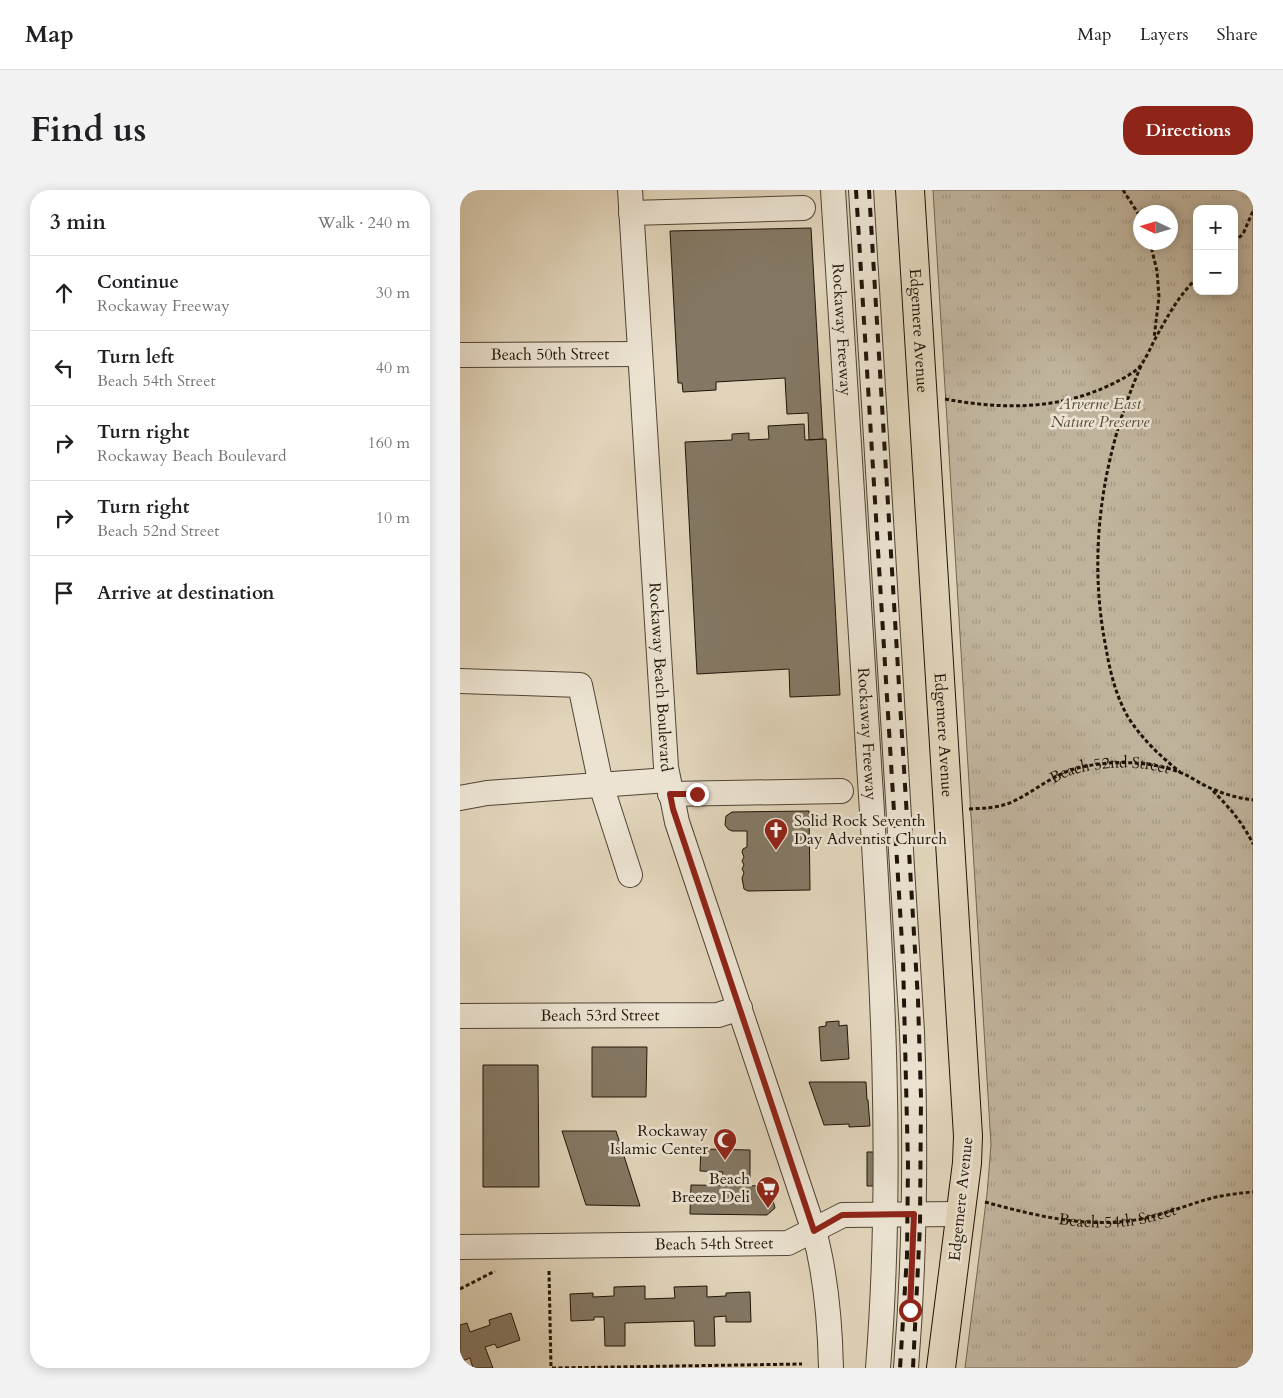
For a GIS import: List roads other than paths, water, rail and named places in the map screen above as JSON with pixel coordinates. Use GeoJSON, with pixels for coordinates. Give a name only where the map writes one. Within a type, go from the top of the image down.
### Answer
{"type":"FeatureCollection","features":[{"type":"Feature","properties":{"kind":"main road","name":"Edgemere Avenue"},"geometry":{"type":"LineString","coordinates":[[910,190],[968,1125],[971,1207],[941,1368]]}},
{"type":"Feature","properties":{"kind":"street","name":"Rockaway Freeway"},"geometry":{"type":"LineString","coordinates":[[833,190],[883,1003],[886,1100],[886,1215],[878,1368]]}},
{"type":"Feature","properties":{"kind":"street","name":"Rockaway Freeway"},"geometry":{"type":"LineString","coordinates":[[861,190],[910,979],[915,1124],[914,1214],[906,1368]]}},
{"type":"Feature","properties":{"kind":"street"},"geometry":{"type":"LineString","coordinates":[[630,201],[803,208]]}},
{"type":"Feature","properties":{"kind":"street","name":"Rockaway Beach Boulevard"},"geometry":{"type":"LineString","coordinates":[[630,201],[669,787],[677,822],[814,1231],[824,1280],[831,1368]]}},
{"type":"Feature","properties":{"kind":"street","name":"Beach 50th Street"},"geometry":{"type":"LineString","coordinates":[[460,354],[640,354]]}},
{"type":"Feature","properties":{"kind":"street"},"geometry":{"type":"LineString","coordinates":[[460,680],[580,685],[601,784],[630,875]]}},
{"type":"Feature","properties":{"kind":"street"},"geometry":{"type":"LineString","coordinates":[[460,798],[487,793],[601,784],[841,792]]}},
{"type":"Feature","properties":{"kind":"street","name":"Beach 53rd Street"},"geometry":{"type":"LineString","coordinates":[[460,1016],[718,1015],[740,1008]]}},
{"type":"Feature","properties":{"kind":"street","name":"Beach 54th Street"},"geometry":{"type":"LineString","coordinates":[[460,1247],[788,1243],[842,1215],[914,1214],[971,1207]]}},
{"type":"Feature","properties":{"kind":"railway"},"geometry":{"type":"LineString","coordinates":[[856,190],[903,959],[908,1165],[907,1256],[900,1368]]}},
{"type":"Feature","properties":{"kind":"railway"},"geometry":{"type":"LineString","coordinates":[[869,190],[918,1000],[921,1097],[920,1225],[913,1368]]}},
{"type":"Feature","properties":{"kind":"place","name":"Solid Rock Seventh Day Adventist Church"},"geometry":{"type":"Point","coordinates":[776,851]}},
{"type":"Feature","properties":{"kind":"place","name":"Rockaway Islamic Center"},"geometry":{"type":"Point","coordinates":[725,1161]}},
{"type":"Feature","properties":{"kind":"place","name":"Beach Breeze Deli"},"geometry":{"type":"Point","coordinates":[768,1209]}},
{"type":"Feature","properties":{"kind":"park label","name":"Arverne East Nature Preserve"},"geometry":{"type":"Point","coordinates":[1100,413]}}]}
